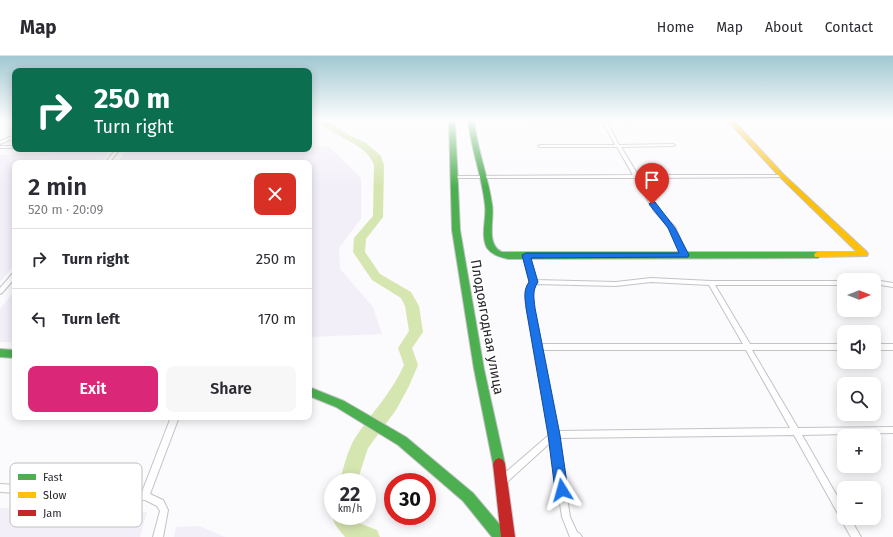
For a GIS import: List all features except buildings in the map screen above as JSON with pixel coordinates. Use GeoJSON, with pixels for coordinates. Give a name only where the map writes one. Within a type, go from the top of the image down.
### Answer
{"type":"FeatureCollection","features":[{"type":"Feature","properties":{"kind":"street","name":"Плодоягодная улица"},"geometry":{"type":"LineString","coordinates":[[453,142],[456,230],[479,369],[502,481],[508,537]]}},
{"type":"Feature","properties":{"kind":"street"},"geometry":{"type":"LineString","coordinates":[[473,142],[483,177],[490,217],[490,245],[492,250],[502,255],[864,254],[782,176],[751,142]]}},
{"type":"Feature","properties":{"kind":"street"},"geometry":{"type":"LineString","coordinates":[[616,142],[656,210],[672,228],[685,255]]}},
{"type":"Feature","properties":{"kind":"street"},"geometry":{"type":"LineString","coordinates":[[540,146],[673,145]]}},
{"type":"Feature","properties":{"kind":"street"},"geometry":{"type":"LineString","coordinates":[[0,147],[12,147]]}},
{"type":"Feature","properties":{"kind":"street"},"geometry":{"type":"LineString","coordinates":[[109,160],[116,152]]}},
{"type":"Feature","properties":{"kind":"street"},"geometry":{"type":"LineString","coordinates":[[454,177],[782,176]]}},
{"type":"Feature","properties":{"kind":"street"},"geometry":{"type":"LineString","coordinates":[[526,255],[533,282],[530,286],[528,294],[554,435],[566,517],[574,535],[577,537]]}},
{"type":"Feature","properties":{"kind":"street"},"geometry":{"type":"LineString","coordinates":[[0,292],[12,278]]}},
{"type":"Feature","properties":{"kind":"street"},"geometry":{"type":"LineString","coordinates":[[533,282],[616,284],[651,280],[711,283],[837,283]]}},
{"type":"Feature","properties":{"kind":"street"},"geometry":{"type":"LineString","coordinates":[[711,283],[837,505]]}},
{"type":"Feature","properties":{"kind":"street"},"geometry":{"type":"LineString","coordinates":[[881,283],[893,285]]}},
{"type":"Feature","properties":{"kind":"street"},"geometry":{"type":"LineString","coordinates":[[537,347],[837,347]]}},
{"type":"Feature","properties":{"kind":"street"},"geometry":{"type":"LineString","coordinates":[[881,347],[893,347]]}},
{"type":"Feature","properties":{"kind":"street"},"geometry":{"type":"LineString","coordinates":[[0,353],[12,354]]}},
{"type":"Feature","properties":{"kind":"street"},"geometry":{"type":"LineString","coordinates":[[312,392],[340,404],[402,441],[468,497],[501,537]]}},
{"type":"Feature","properties":{"kind":"street"},"geometry":{"type":"LineString","coordinates":[[158,537],[164,510],[160,503],[144,496],[173,420]]}},
{"type":"Feature","properties":{"kind":"street"},"geometry":{"type":"LineString","coordinates":[[502,481],[554,435],[893,430]]}},
{"type":"Feature","properties":{"kind":"street"},"geometry":{"type":"LineString","coordinates":[[0,488],[10,489]]}},
{"type":"Feature","properties":{"kind":"street"},"geometry":{"type":"LineString","coordinates":[[849,525],[856,537]]}},
{"type":"Feature","properties":{"kind":"shaded area"},"geometry":{"type":"Polygon","coordinates":[[[312,146],[330,147],[361,178],[361,219],[339,248],[340,269],[373,307],[382,334],[312,337],[312,160],[119,160],[126,152],[312,152],[312,146]]]}},
{"type":"Feature","properties":{"kind":"shaded area"},"geometry":{"type":"Polygon","coordinates":[[[56,152],[109,152],[102,160],[12,160],[12,268],[0,282],[0,155],[56,152]]]}},
{"type":"Feature","properties":{"kind":"shaded area"},"geometry":{"type":"Polygon","coordinates":[[[12,294],[12,342],[0,342],[0,309],[12,294]]]}},
{"type":"Feature","properties":{"kind":"shaded area"},"geometry":{"type":"Polygon","coordinates":[[[0,508],[10,508],[10,527],[142,527],[142,512],[147,512],[140,537],[0,537],[0,508]]]}},
{"type":"Feature","properties":{"kind":"shaded area"},"geometry":{"type":"Polygon","coordinates":[[[199,526],[225,537],[174,537],[176,527],[199,526]]]}},
{"type":"Feature","properties":{"kind":"waterway"},"geometry":{"type":"LineString","coordinates":[[351,473],[361,444],[390,405],[404,382],[411,365],[405,348],[416,332],[412,306],[406,295],[376,277],[359,252],[360,238],[378,217],[379,165],[376,156],[358,142]]}},
{"type":"Feature","properties":{"kind":"waterway"},"geometry":{"type":"LineString","coordinates":[[348,525],[353,531],[370,537]]}},
{"type":"Feature","properties":{"kind":"traffic: fast"},"geometry":{"type":"LineString","coordinates":[[453,142],[456,230],[479,369],[499,464]]}},
{"type":"Feature","properties":{"kind":"traffic: fast"},"geometry":{"type":"LineString","coordinates":[[474,142],[489,205],[489,241],[493,250],[500,254],[508,256],[818,255]]}},
{"type":"Feature","properties":{"kind":"traffic: fast"},"geometry":{"type":"LineString","coordinates":[[0,353],[12,354]]}},
{"type":"Feature","properties":{"kind":"traffic: fast"},"geometry":{"type":"LineString","coordinates":[[312,392],[340,404],[402,441],[468,497],[501,537]]}},
{"type":"Feature","properties":{"kind":"traffic: slow"},"geometry":{"type":"LineString","coordinates":[[751,142],[782,176],[864,254],[818,255]]}},
{"type":"Feature","properties":{"kind":"traffic: jam"},"geometry":{"type":"LineString","coordinates":[[499,464],[508,537]]}},
{"type":"Feature","properties":{"kind":"route"},"geometry":{"type":"LineString","coordinates":[[562,490],[554,435],[530,308],[528,294],[530,286],[533,282],[526,255],[685,255],[672,228],[652,204]]}}]}
